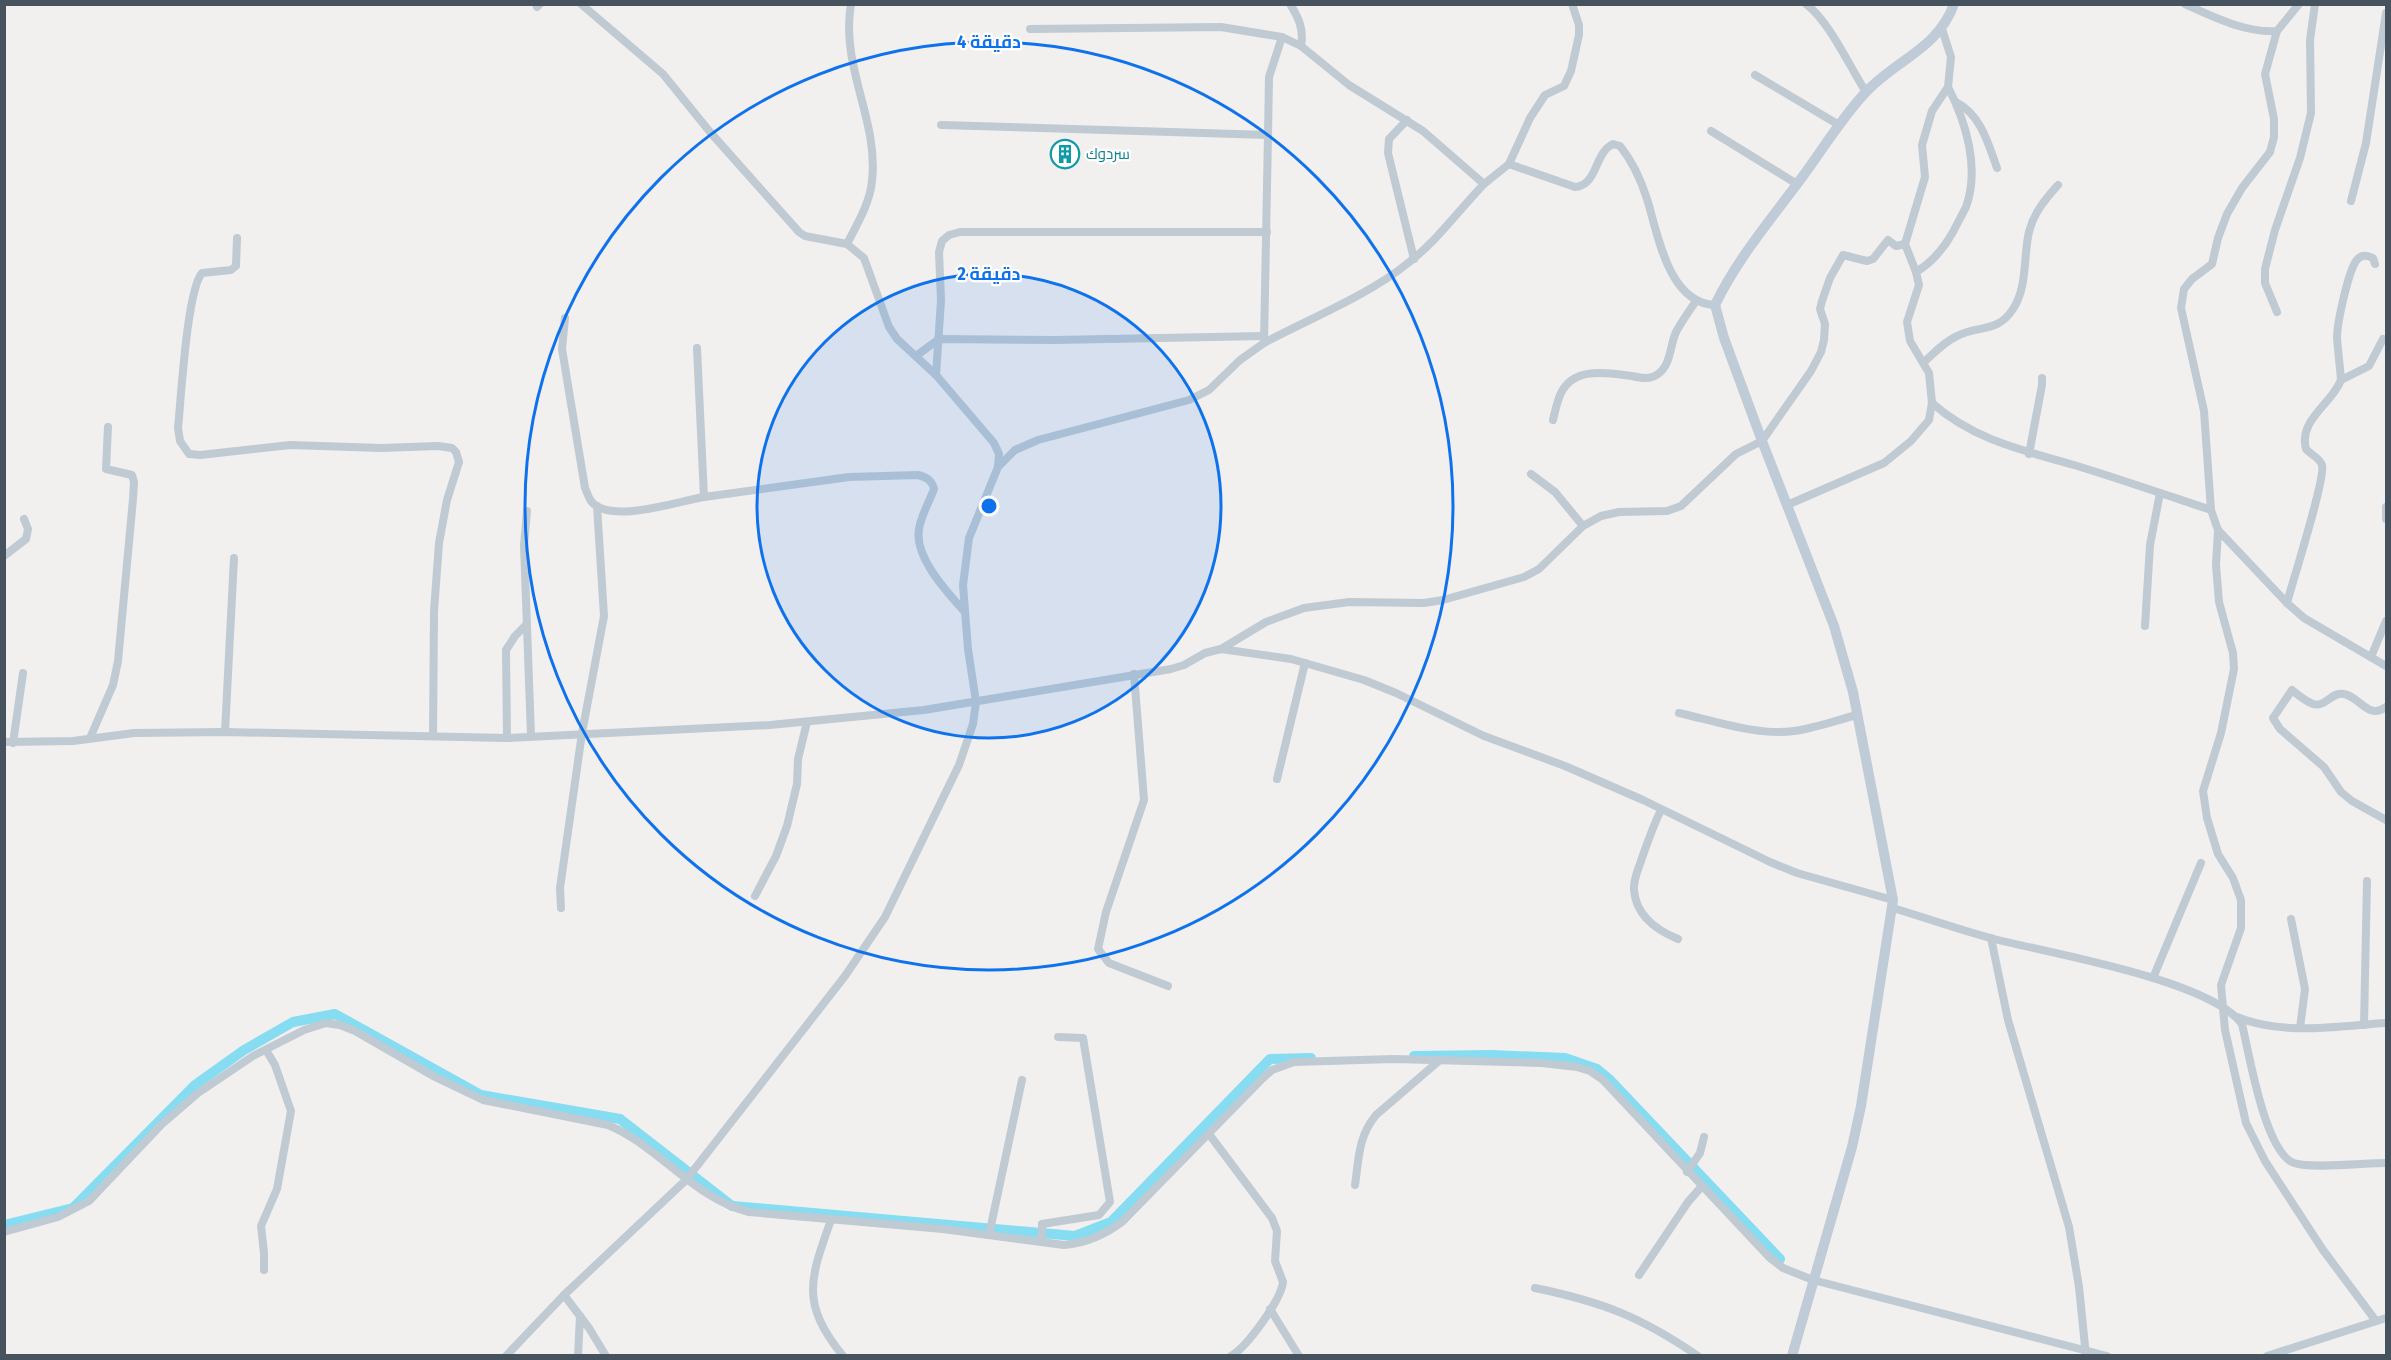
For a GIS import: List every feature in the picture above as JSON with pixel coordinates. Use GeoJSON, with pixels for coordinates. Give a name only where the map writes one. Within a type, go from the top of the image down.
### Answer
{"type":"FeatureCollection","features":[{"type":"Feature","properties":{"kind":"main road"},"geometry":{"type":"LineString","coordinates":[[1792,1356],[1849,1158],[1861,1106],[1893,904],[1857,715],[1834,626],[1761,441],[1724,338],[1715,305],[1724,286],[1839,125],[1866,92],[1942,30],[1954,4]]}},
{"type":"Feature","properties":{"kind":"street"},"geometry":{"type":"LineString","coordinates":[[506,1356],[564,1295],[686,1180],[839,985],[885,917],[959,765],[973,724],[976,702],[964,611],[964,569],[969,538],[998,467],[999,454],[994,443],[936,375],[897,339],[889,327],[864,258],[847,244],[805,236],[792,226],[663,74],[581,4]]}},
{"type":"Feature","properties":{"kind":"street"},"geometry":{"type":"LineString","coordinates":[[847,244],[869,197],[872,171],[867,119],[856,84],[850,50],[851,4]]}},
{"type":"Feature","properties":{"kind":"street"},"geometry":{"type":"LineString","coordinates":[[998,467],[1015,450],[1038,440],[1189,400],[1209,390],[1264,339],[1375,286],[1414,259],[1484,184],[1509,164],[1545,95],[1564,86],[1571,71],[1580,30],[1572,4]]}},
{"type":"Feature","properties":{"kind":"street"},"geometry":{"type":"LineString","coordinates":[[1806,4],[1817,13],[1829,30],[1866,92]]}},
{"type":"Feature","properties":{"kind":"street"},"geometry":{"type":"LineString","coordinates":[[2185,4],[2253,31],[2277,31]]}},
{"type":"Feature","properties":{"kind":"street"},"geometry":{"type":"LineString","coordinates":[[2299,4],[2277,31],[2265,74],[2274,119],[2274,137],[2270,152],[2242,188],[2227,213],[2212,264],[2192,279],[2184,289],[2181,299],[2185,336],[2196,372],[2204,411],[2211,510],[2218,530],[2216,565],[2219,602],[2233,653],[2234,669],[2221,732],[2203,791],[2218,854],[2233,878],[2241,900],[2241,928],[2221,985],[2225,1030],[2246,1123],[2265,1161],[2294,1207],[2376,1321]]}},
{"type":"Feature","properties":{"kind":"street"},"geometry":{"type":"LineString","coordinates":[[2277,312],[2265,283],[2265,269],[2275,230],[2300,158],[2311,113],[2310,40],[2315,4]]}},
{"type":"Feature","properties":{"kind":"street"},"geometry":{"type":"LineString","coordinates":[[1292,5],[1303,34],[1301,46]]}},
{"type":"Feature","properties":{"kind":"street"},"geometry":{"type":"LineString","coordinates":[[2351,201],[2366,144],[2386,13]]}},
{"type":"Feature","properties":{"kind":"street"},"geometry":{"type":"LineString","coordinates":[[1030,29],[1221,27],[1282,37],[1301,46],[1349,85],[1423,131],[1484,184]]}},
{"type":"Feature","properties":{"kind":"street"},"geometry":{"type":"LineString","coordinates":[[1787,505],[1863,473],[1897,454],[1929,420],[1932,403],[1929,374],[1910,341],[1907,322],[1919,285],[1905,244],[1925,177],[1922,146],[1932,111],[1948,87],[1951,57],[1942,30]]}},
{"type":"Feature","properties":{"kind":"street"},"geometry":{"type":"LineString","coordinates":[[1264,339],[1269,77],[1282,37]]}},
{"type":"Feature","properties":{"kind":"street"},"geometry":{"type":"LineString","coordinates":[[1755,75],[1839,125]]}},
{"type":"Feature","properties":{"kind":"street"},"geometry":{"type":"LineString","coordinates":[[1916,272],[1939,253],[1966,206],[1971,171],[1970,153],[1962,116],[1948,87]]}},
{"type":"Feature","properties":{"kind":"street"},"geometry":{"type":"LineString","coordinates":[[1956,102],[1970,111],[1979,124],[1997,168]]}},
{"type":"Feature","properties":{"kind":"street"},"geometry":{"type":"LineString","coordinates":[[1407,120],[1389,139],[1388,153],[1414,259]]}},
{"type":"Feature","properties":{"kind":"street"},"geometry":{"type":"LineString","coordinates":[[941,125],[1268,135]]}},
{"type":"Feature","properties":{"kind":"street"},"geometry":{"type":"LineString","coordinates":[[1711,131],[1797,184]]}},
{"type":"Feature","properties":{"kind":"street"},"geometry":{"type":"LineString","coordinates":[[1509,164],[1578,186],[1590,179],[1606,149],[1613,144],[1620,146],[1638,175],[1648,200],[1657,237],[1670,269],[1682,288],[1696,301],[1715,305]]}},
{"type":"Feature","properties":{"kind":"street"},"geometry":{"type":"LineString","coordinates":[[1924,362],[1940,347],[1959,335],[1994,327],[2004,321],[2013,310],[2022,288],[2030,229],[2039,207],[2058,185]]}},
{"type":"Feature","properties":{"kind":"street"},"geometry":{"type":"LineString","coordinates":[[936,375],[939,339],[939,252],[942,241],[950,235],[960,232],[1267,232]]}},
{"type":"Feature","properties":{"kind":"street"},"geometry":{"type":"LineString","coordinates":[[237,238],[236,266],[231,270],[202,273],[196,284],[191,304],[178,428],[180,441],[189,454],[200,455],[291,445],[381,448],[438,446],[452,448],[456,452],[459,462],[447,500],[439,543],[434,611],[433,736]]}},
{"type":"Feature","properties":{"kind":"street"},"geometry":{"type":"LineString","coordinates":[[23,673],[9,743],[134,733],[225,732],[507,738],[807,722],[976,702],[1171,669],[1184,665],[1205,653],[1221,649],[1266,622],[1304,608],[1349,602],[1434,602],[1524,577],[1549,562],[1583,526],[1591,521],[1610,514],[1667,511],[1681,506],[1736,454],[1761,441],[1811,371],[1821,352],[1825,324],[1820,309],[1822,301],[1830,278],[1843,255],[1867,261],[1872,259],[1888,240],[1896,246],[1905,244]]}},
{"type":"Feature","properties":{"kind":"street"},"geometry":{"type":"LineString","coordinates":[[2287,603],[2320,489],[2323,469],[2319,460],[2306,449],[2305,435],[2314,415],[2337,391],[2341,380],[2337,337],[2347,290],[2357,260],[2363,255],[2369,256],[2373,258],[2375,264]]}},
{"type":"Feature","properties":{"kind":"street"},"geometry":{"type":"LineString","coordinates":[[1553,420],[1561,393],[1569,383],[1580,376],[1599,372],[1644,378],[1654,377],[1660,373],[1665,368],[1677,331],[1696,301]]}},
{"type":"Feature","properties":{"kind":"street"},"geometry":{"type":"LineString","coordinates":[[565,318],[562,349],[585,488],[590,500],[597,506],[608,511],[640,510],[704,497],[849,477],[918,475],[926,477],[933,484],[934,489],[921,521],[919,543],[923,556],[964,611]]}},
{"type":"Feature","properties":{"kind":"street"},"geometry":{"type":"LineString","coordinates":[[916,356],[939,339],[1264,339]]}},
{"type":"Feature","properties":{"kind":"street"},"geometry":{"type":"LineString","coordinates":[[2341,380],[2369,366],[2383,339]]}},
{"type":"Feature","properties":{"kind":"street"},"geometry":{"type":"LineString","coordinates":[[697,348],[704,497]]}},
{"type":"Feature","properties":{"kind":"street"},"geometry":{"type":"LineString","coordinates":[[2029,454],[2042,378]]}},
{"type":"Feature","properties":{"kind":"street"},"geometry":{"type":"LineString","coordinates":[[1932,403],[1970,431],[2029,454],[2075,465],[2211,510]]}},
{"type":"Feature","properties":{"kind":"street"},"geometry":{"type":"LineString","coordinates":[[90,738],[113,685],[118,661],[133,499],[132,474],[106,469],[108,427]]}},
{"type":"Feature","properties":{"kind":"street"},"geometry":{"type":"LineString","coordinates":[[1531,474],[1555,492],[1583,526]]}},
{"type":"Feature","properties":{"kind":"street"},"geometry":{"type":"LineString","coordinates":[[2145,626],[2150,544],[2160,493]]}},
{"type":"Feature","properties":{"kind":"street"},"geometry":{"type":"LineString","coordinates":[[561,908],[560,888],[582,733],[604,616],[597,506]]}},
{"type":"Feature","properties":{"kind":"street"},"geometry":{"type":"LineString","coordinates":[[2386,507],[2386,519]]}},
{"type":"Feature","properties":{"kind":"street"},"geometry":{"type":"LineString","coordinates":[[527,511],[524,545],[531,736]]}},
{"type":"Feature","properties":{"kind":"street"},"geometry":{"type":"LineString","coordinates":[[4,556],[26,540],[28,529],[24,519]]}},
{"type":"Feature","properties":{"kind":"street"},"geometry":{"type":"LineString","coordinates":[[2218,530],[2304,618],[2386,666]]}},
{"type":"Feature","properties":{"kind":"street"},"geometry":{"type":"LineString","coordinates":[[225,732],[234,558]]}},
{"type":"Feature","properties":{"kind":"street"},"geometry":{"type":"LineString","coordinates":[[2371,657],[2386,621]]}},
{"type":"Feature","properties":{"kind":"street"},"geometry":{"type":"LineString","coordinates":[[507,738],[506,650],[526,625]]}},
{"type":"Feature","properties":{"kind":"street"},"geometry":{"type":"LineString","coordinates":[[1221,649],[1305,663],[1364,680],[1484,736],[1565,766],[1797,873],[1991,938],[2153,978],[2223,1006],[2242,1024],[2262,1114],[2275,1141],[2291,1163],[2305,1166],[2386,1162]]}},
{"type":"Feature","properties":{"kind":"street"},"geometry":{"type":"LineString","coordinates":[[1277,779],[1305,663]]}},
{"type":"Feature","properties":{"kind":"street"},"geometry":{"type":"LineString","coordinates":[[1134,674],[1144,800],[1106,912],[1098,949],[1109,963],[1168,986]]}},
{"type":"Feature","properties":{"kind":"street"},"geometry":{"type":"LineString","coordinates":[[2386,707],[2379,711],[2372,711],[2344,694],[2338,694],[2321,704],[2314,704],[2292,690],[2273,718],[2280,729],[2324,767],[2341,792],[2352,801],[2386,819]]}},
{"type":"Feature","properties":{"kind":"street"},"geometry":{"type":"LineString","coordinates":[[1679,712],[1753,729],[1779,732],[1795,731],[1857,715]]}},
{"type":"Feature","properties":{"kind":"street"},"geometry":{"type":"LineString","coordinates":[[754,896],[776,856],[787,826],[797,784],[798,759],[807,722]]}},
{"type":"Feature","properties":{"kind":"street"},"geometry":{"type":"LineString","coordinates":[[1661,810],[1650,832],[1635,878],[1634,890],[1641,911],[1648,922],[1659,932],[1678,939]]}},
{"type":"Feature","properties":{"kind":"street"},"geometry":{"type":"LineString","coordinates":[[2153,978],[2201,863]]}},
{"type":"Feature","properties":{"kind":"street"},"geometry":{"type":"LineString","coordinates":[[2364,1025],[2367,880]]}},
{"type":"Feature","properties":{"kind":"street"},"geometry":{"type":"LineString","coordinates":[[2291,919],[2306,989],[2300,1028]]}},
{"type":"Feature","properties":{"kind":"street"},"geometry":{"type":"LineString","coordinates":[[1991,938],[2008,1020],[2069,1227],[2079,1287],[2085,1352]]}},
{"type":"Feature","properties":{"kind":"street"},"geometry":{"type":"LineString","coordinates":[[2237,1017],[2255,1024],[2300,1028],[2386,1023]]}},
{"type":"Feature","properties":{"kind":"street"},"geometry":{"type":"LineString","coordinates":[[4,1233],[58,1217],[89,1202],[180,1108],[198,1094],[253,1056],[316,1025],[326,1023],[340,1024],[483,1100],[608,1125],[623,1131],[686,1180],[736,1209],[1078,1244],[1111,1231],[1123,1221],[1263,1078],[1284,1065],[1306,1060],[1542,1062],[1590,1071],[1603,1080],[1687,1172],[1769,1257],[1783,1268],[1814,1280],[2107,1356]]}},
{"type":"Feature","properties":{"kind":"street"},"geometry":{"type":"LineString","coordinates":[[1042,1242],[1042,1224],[1099,1215],[1110,1202],[1083,1038],[1058,1037]]}},
{"type":"Feature","properties":{"kind":"street"},"geometry":{"type":"LineString","coordinates":[[264,1270],[261,1226],[278,1189],[291,1111],[275,1065],[266,1050]]}},
{"type":"Feature","properties":{"kind":"street"},"geometry":{"type":"LineString","coordinates":[[1355,1185],[1362,1135],[1368,1125],[1376,1115],[1440,1060]]}},
{"type":"Feature","properties":{"kind":"street"},"geometry":{"type":"LineString","coordinates":[[989,1235],[1022,1080]]}},
{"type":"Feature","properties":{"kind":"street"},"geometry":{"type":"LineString","coordinates":[[1209,1134],[1272,1218],[1277,1231],[1275,1261],[1283,1282],[1282,1288],[1251,1338],[1231,1356]]}},
{"type":"Feature","properties":{"kind":"street"},"geometry":{"type":"LineString","coordinates":[[1687,1172],[1700,1153],[1704,1137]]}},
{"type":"Feature","properties":{"kind":"street"},"geometry":{"type":"LineString","coordinates":[[1639,1275],[1688,1202],[1702,1186]]}},
{"type":"Feature","properties":{"kind":"street"},"geometry":{"type":"LineString","coordinates":[[831,1220],[812,1282],[814,1302],[820,1321],[843,1356]]}},
{"type":"Feature","properties":{"kind":"street"},"geometry":{"type":"LineString","coordinates":[[1535,1288],[1577,1297],[1621,1311],[1656,1328],[1698,1356]]}},
{"type":"Feature","properties":{"kind":"street"},"geometry":{"type":"LineString","coordinates":[[564,1295],[606,1356]]}},
{"type":"Feature","properties":{"kind":"street"},"geometry":{"type":"LineString","coordinates":[[1270,1309],[1299,1356]]}},
{"type":"Feature","properties":{"kind":"street"},"geometry":{"type":"LineString","coordinates":[[578,1356],[580,1316]]}},
{"type":"Feature","properties":{"kind":"street"},"geometry":{"type":"LineString","coordinates":[[2267,1356],[2386,1318]]}},
{"type":"Feature","properties":{"kind":"waterway"},"geometry":{"type":"LineString","coordinates":[[4,1225],[73,1208],[195,1085],[244,1050],[293,1022],[335,1014],[481,1095],[620,1119],[732,1206],[1075,1236],[1111,1222],[1270,1059],[1311,1058]]}},
{"type":"Feature","properties":{"kind":"waterway"},"geometry":{"type":"LineString","coordinates":[[1414,1056],[1491,1055],[1565,1058],[1597,1069],[1780,1259]]}},
{"type":"Feature","properties":{"kind":"place","name":"سردوك"},"geometry":{"type":"Point","coordinates":[1065,154]}}]}
